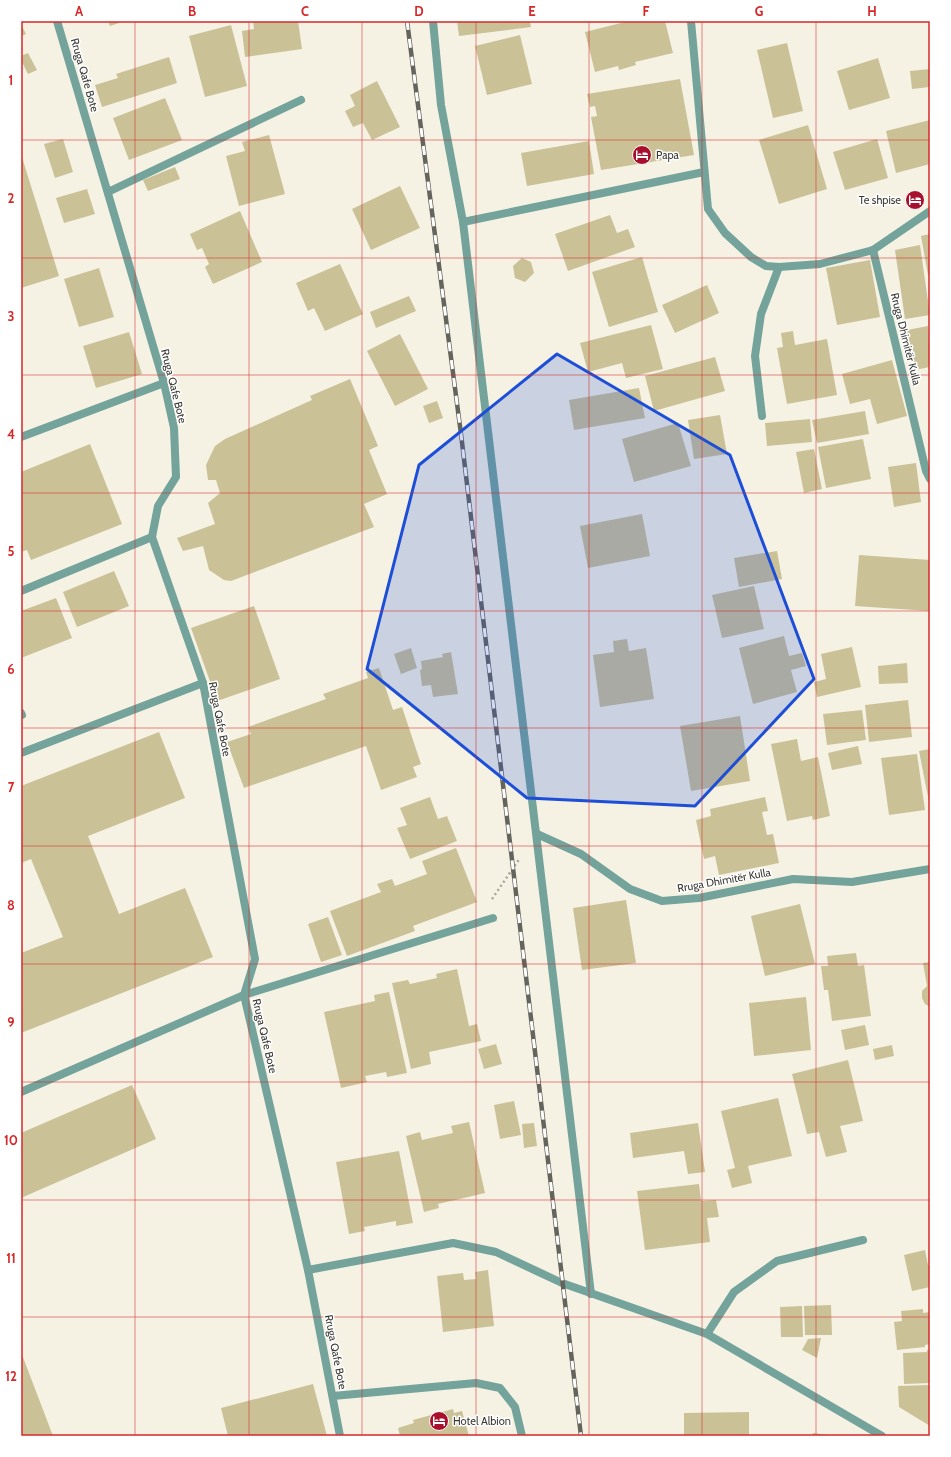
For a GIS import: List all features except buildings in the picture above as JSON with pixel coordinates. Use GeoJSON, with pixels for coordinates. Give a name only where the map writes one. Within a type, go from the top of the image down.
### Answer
{"type":"FeatureCollection","features":[{"type":"Feature","properties":{"kind":"street","name":"Rruga Qafe Bote"},"geometry":{"type":"LineString","coordinates":[[57,21],[164,383],[174,428],[176,477],[158,506],[152,537],[203,683],[255,958],[244,995],[308,1270],[340,1436]]}},
{"type":"Feature","properties":{"kind":"street"},"geometry":{"type":"LineString","coordinates":[[433,21],[441,105],[463,222],[592,1294]]}},
{"type":"Feature","properties":{"kind":"street"},"geometry":{"type":"LineString","coordinates":[[691,21],[708,210],[725,233],[751,257],[766,266],[779,267],[820,264],[873,250],[930,211]]}},
{"type":"Feature","properties":{"kind":"street"},"geometry":{"type":"LineString","coordinates":[[108,192],[300,100]]}},
{"type":"Feature","properties":{"kind":"street"},"geometry":{"type":"LineString","coordinates":[[463,222],[704,172]]}},
{"type":"Feature","properties":{"kind":"street","name":"Rruga Dhimitër Kulla"},"geometry":{"type":"LineString","coordinates":[[873,250],[926,471],[930,479]]}},
{"type":"Feature","properties":{"kind":"street"},"geometry":{"type":"LineString","coordinates":[[762,416],[755,356],[761,314],[779,267]]}},
{"type":"Feature","properties":{"kind":"street"},"geometry":{"type":"LineString","coordinates":[[21,438],[164,383]]}},
{"type":"Feature","properties":{"kind":"street"},"geometry":{"type":"LineString","coordinates":[[21,590],[152,537]]}},
{"type":"Feature","properties":{"kind":"street"},"geometry":{"type":"LineString","coordinates":[[21,753],[203,683]]}},
{"type":"Feature","properties":{"kind":"street","name":"Rruga Dhimitër Kulla"},"geometry":{"type":"LineString","coordinates":[[537,834],[581,854],[630,889],[662,901],[699,898],[793,879],[852,882],[930,869]]}},
{"type":"Feature","properties":{"kind":"street"},"geometry":{"type":"LineString","coordinates":[[21,1092],[244,995],[493,918]]}},
{"type":"Feature","properties":{"kind":"street"},"geometry":{"type":"LineString","coordinates":[[707,1334],[734,1292],[778,1261],[863,1240]]}},
{"type":"Feature","properties":{"kind":"street"},"geometry":{"type":"LineString","coordinates":[[308,1270],[453,1243],[496,1252],[562,1283],[707,1334],[882,1436]]}},
{"type":"Feature","properties":{"kind":"street"},"geometry":{"type":"LineString","coordinates":[[333,1396],[476,1384],[500,1388],[515,1407],[522,1436]]}},
{"type":"Feature","properties":{"kind":"path"},"geometry":{"type":"LineString","coordinates":[[475,924],[537,834]]}},
{"type":"Feature","properties":{"kind":"highlighted area"},"geometry":{"type":"Polygon","coordinates":[[[557,354],[730,455],[814,679],[695,806],[527,798],[367,669],[419,465],[557,354]]]}},
{"type":"Feature","properties":{"kind":"railway"},"geometry":{"type":"LineString","coordinates":[[407,21],[461,434],[581,1436]]}},
{"type":"Feature","properties":{"kind":"place","name":"Papa"},"geometry":{"type":"Point","coordinates":[642,155]}},
{"type":"Feature","properties":{"kind":"place","name":"Te shpise"},"geometry":{"type":"Point","coordinates":[915,200]}},
{"type":"Feature","properties":{"kind":"place","name":"Hotel Albion"},"geometry":{"type":"Point","coordinates":[439,1421]}}]}
